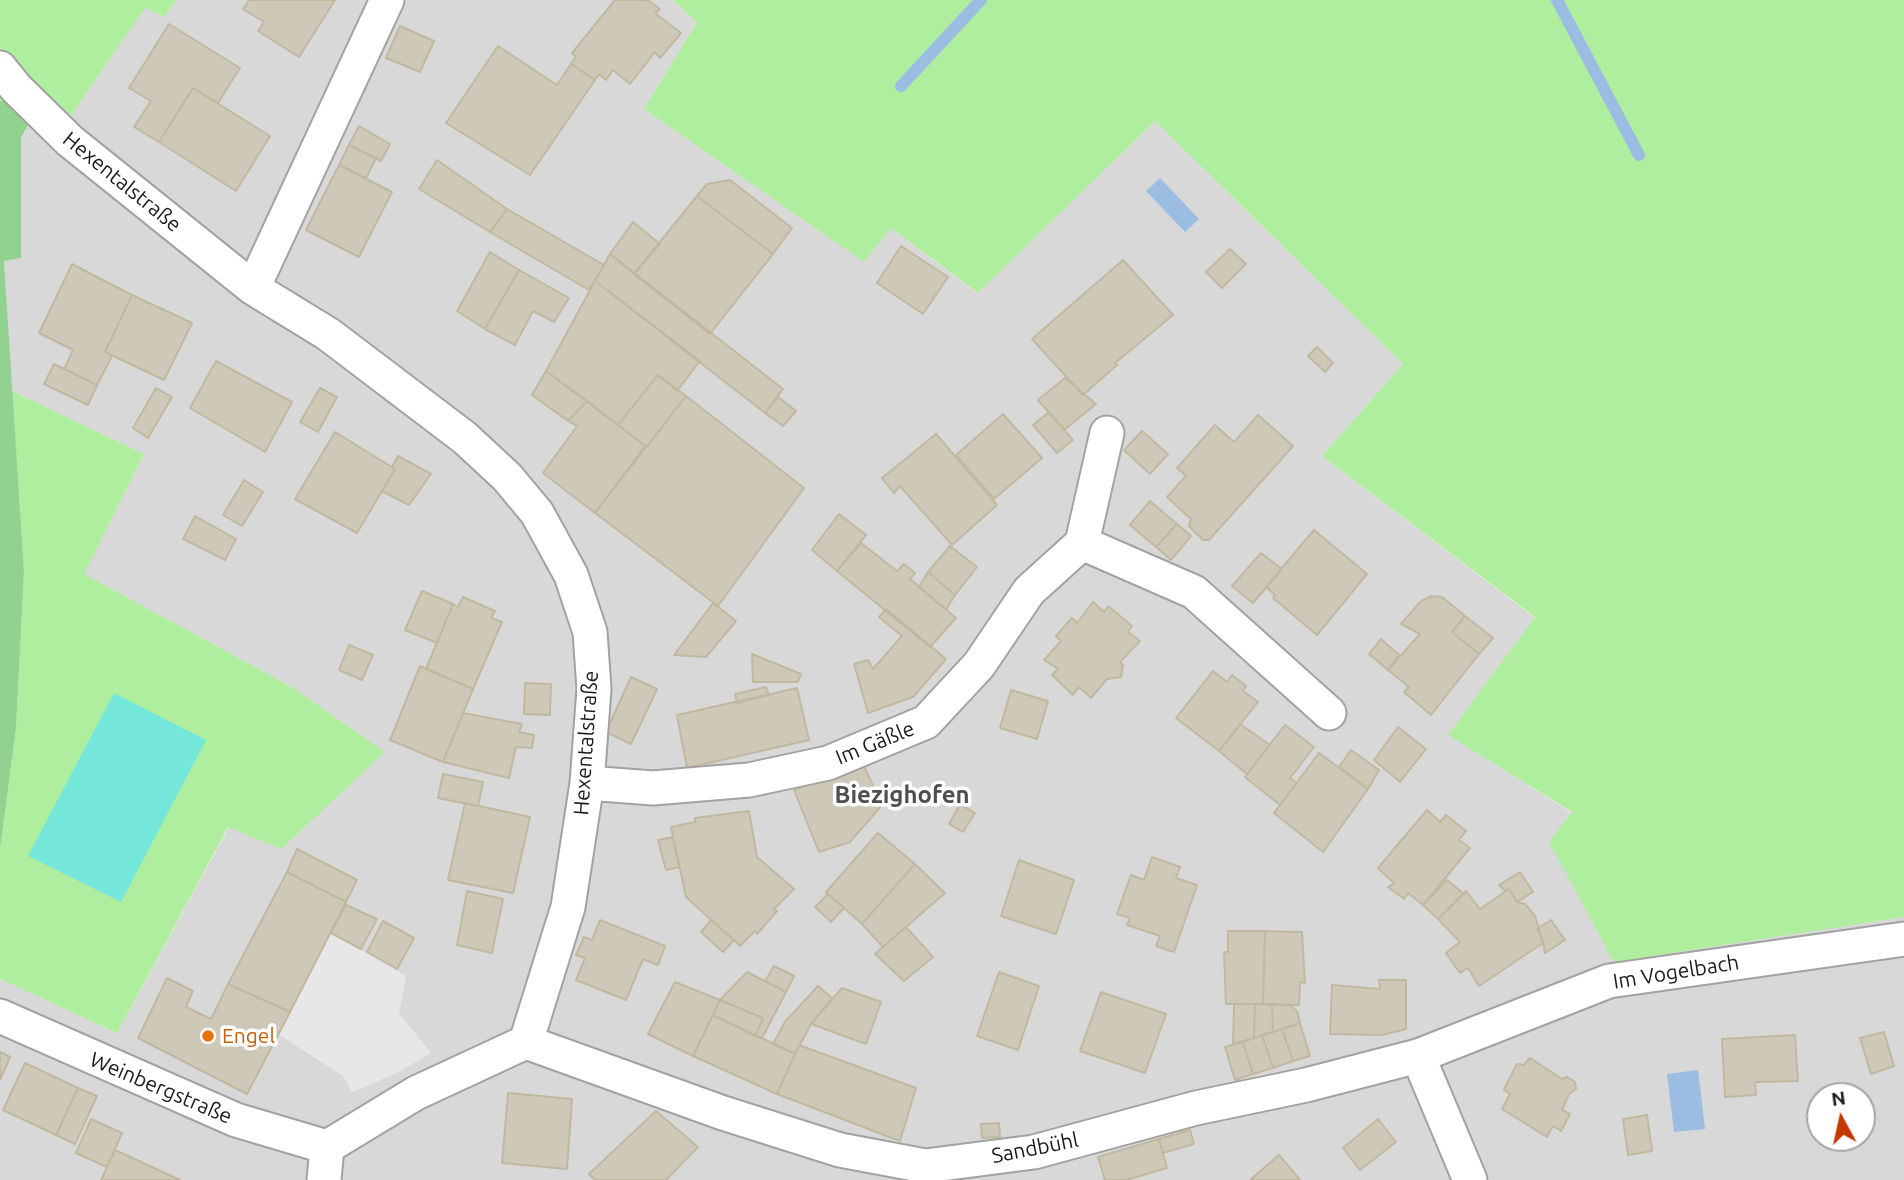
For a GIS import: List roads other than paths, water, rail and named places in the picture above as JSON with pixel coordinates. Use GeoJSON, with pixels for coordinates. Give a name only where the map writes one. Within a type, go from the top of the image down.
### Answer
{"type":"FeatureCollection","features":[{"type":"Feature","properties":{"kind":"street"},"geometry":{"type":"LineString","coordinates":[[253,288],[387,0]]}},
{"type":"Feature","properties":{"kind":"street","name":"Hexentalstraße"},"geometry":{"type":"LineString","coordinates":[[0,68],[16,88],[70,141],[253,288],[328,334],[465,438],[507,477],[537,513],[571,575],[590,632],[594,689],[587,783],[568,907],[526,1042]]}},
{"type":"Feature","properties":{"kind":"street"},"geometry":{"type":"LineString","coordinates":[[1107,433],[1082,543],[1194,592],[1329,713]]}},
{"type":"Feature","properties":{"kind":"street","name":"Im Gäßle"},"geometry":{"type":"LineString","coordinates":[[587,783],[653,788],[749,780],[828,763],[926,722],[979,665],[1029,591],[1082,543]]}},
{"type":"Feature","properties":{"kind":"street","name":"Im Vogelbach"},"geometry":{"type":"LineString","coordinates":[[1418,1056],[1609,981],[1904,939]]}},
{"type":"Feature","properties":{"kind":"street","name":"Weinbergstraße"},"geometry":{"type":"LineString","coordinates":[[0,1016],[236,1120],[327,1147]]}},
{"type":"Feature","properties":{"kind":"street"},"geometry":{"type":"LineString","coordinates":[[324,1180],[327,1147],[416,1093],[526,1042]]}},
{"type":"Feature","properties":{"kind":"street","name":"Sandbühl"},"geometry":{"type":"LineString","coordinates":[[526,1042],[723,1113],[801,1138],[840,1150],[925,1166],[1034,1152],[1196,1108],[1306,1085],[1418,1056]]}},
{"type":"Feature","properties":{"kind":"street"},"geometry":{"type":"LineString","coordinates":[[1418,1056],[1470,1180]]}},
{"type":"Feature","properties":{"kind":"waterway"},"geometry":{"type":"LineString","coordinates":[[901,86],[981,0]]}},
{"type":"Feature","properties":{"kind":"waterway"},"geometry":{"type":"LineString","coordinates":[[1557,0],[1639,155]]}},
{"type":"Feature","properties":{"kind":"place","name":"Engel"},"geometry":{"type":"Point","coordinates":[208,1036]}},
{"type":"Feature","properties":{"kind":"district","name":"Biezighofen"},"geometry":{"type":"Point","coordinates":[902,795]}}]}
